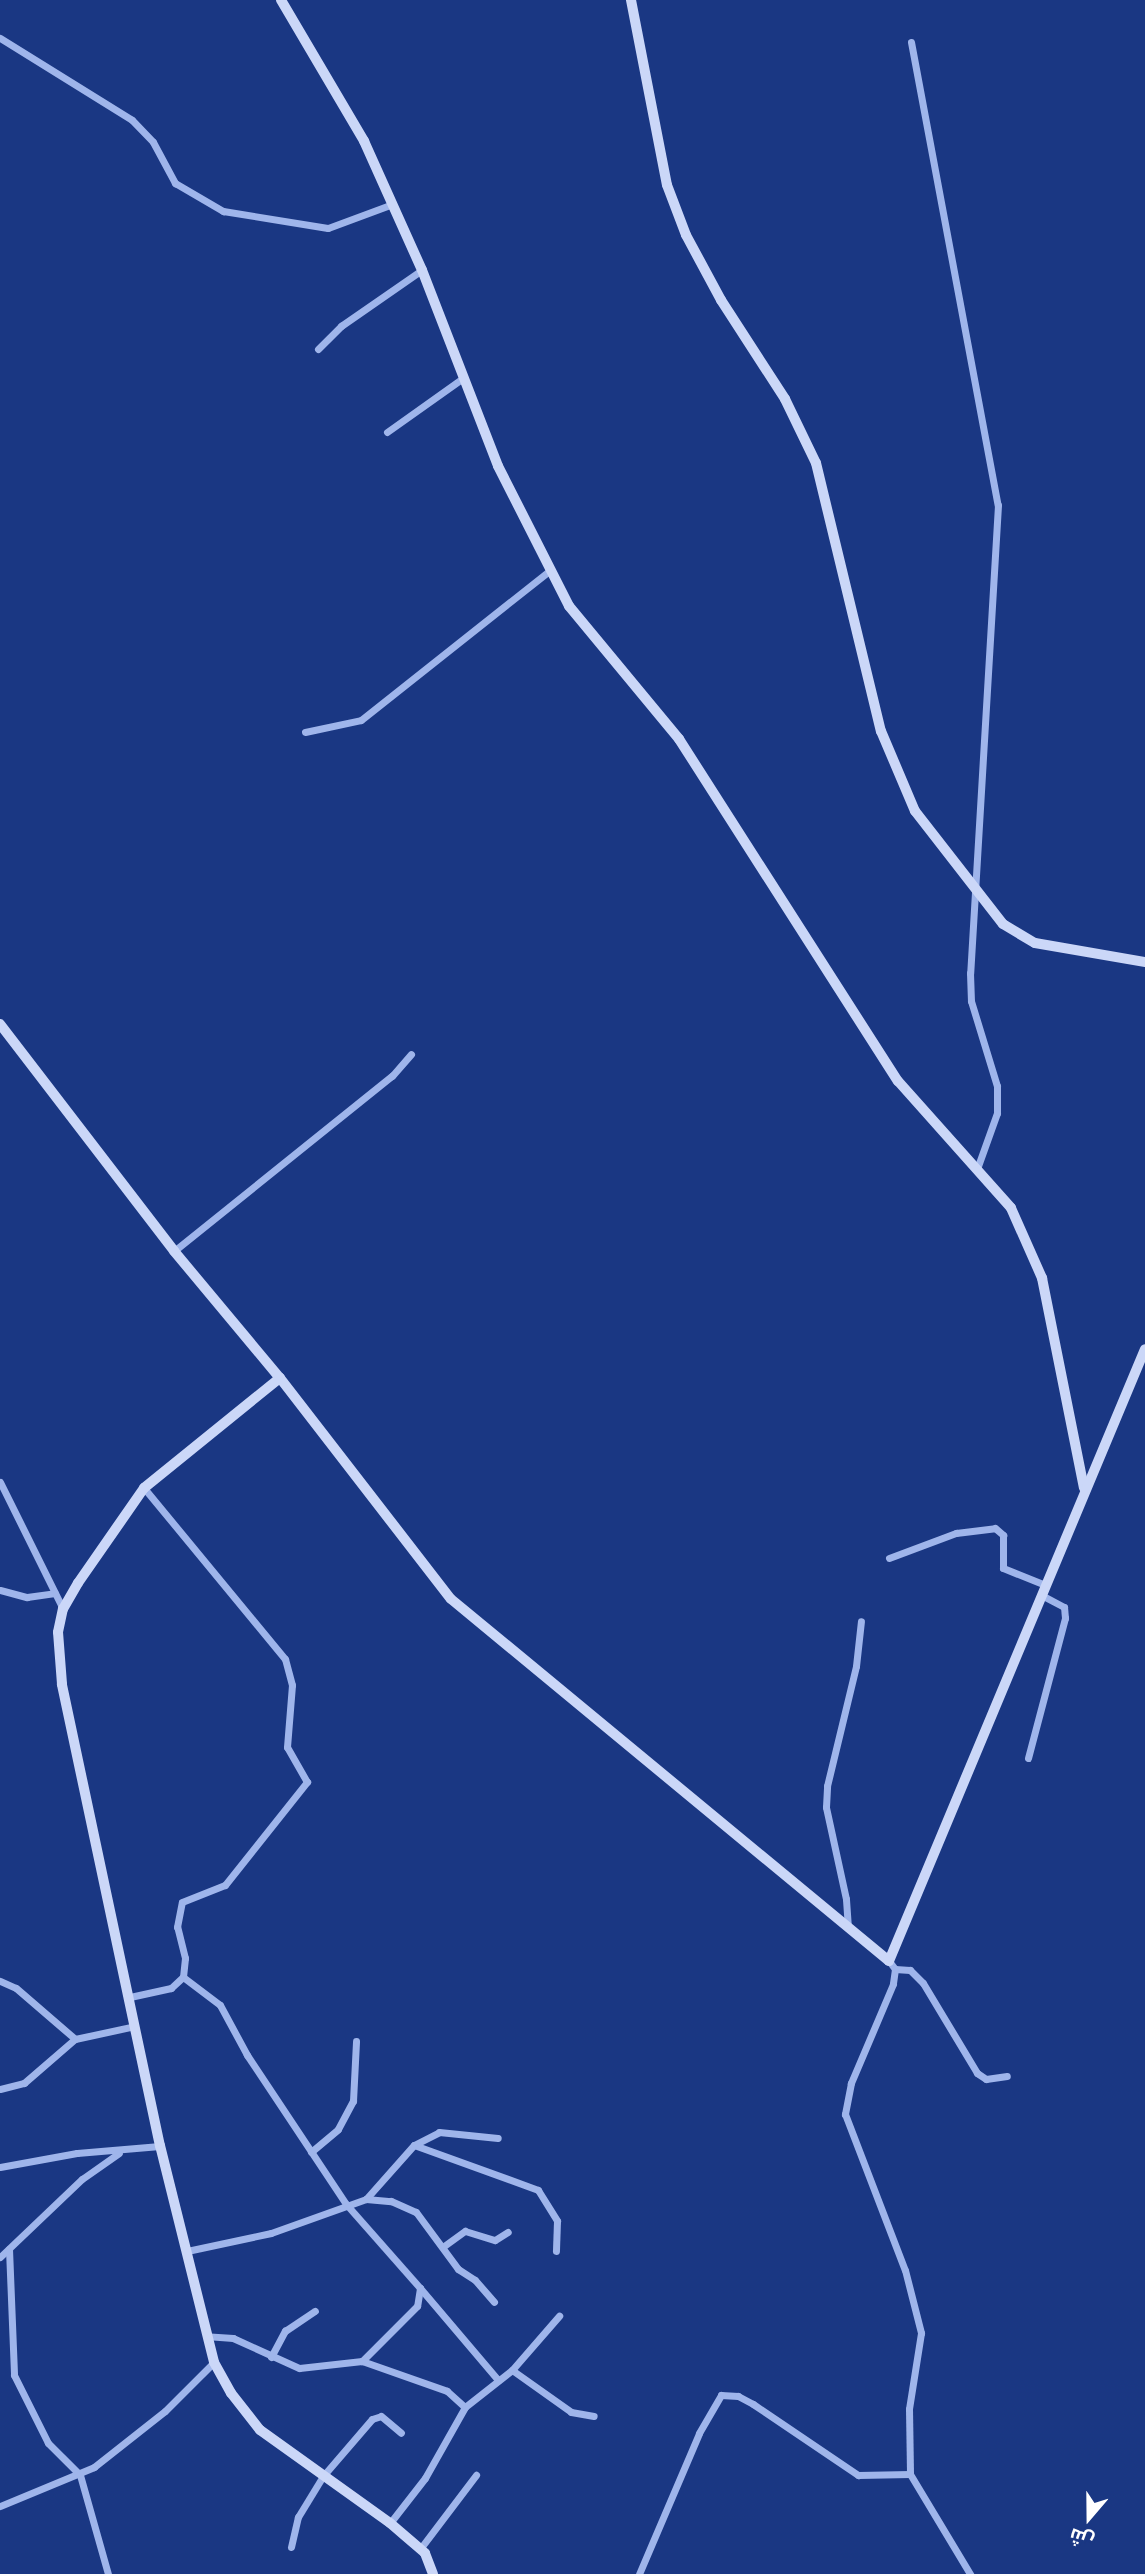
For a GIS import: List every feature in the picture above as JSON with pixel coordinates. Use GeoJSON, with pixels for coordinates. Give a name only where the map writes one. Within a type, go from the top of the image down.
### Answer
{"type":"FeatureCollection","features":[{"type":"Feature","properties":{"kind":"street"},"geometry":{"type":"LineString","coordinates":[[281,0],[364,141],[422,270],[463,378],[549,571],[586,630],[680,739],[898,1081],[921,1112],[1011,1208],[1042,1278],[1084,1488]]}},
{"type":"Feature","properties":{"kind":"street"},"geometry":{"type":"LineString","coordinates":[[631,0],[660,161],[686,235],[805,438],[837,540],[891,762],[915,811],[1003,924],[1035,943],[1145,962]]}},
{"type":"Feature","properties":{"kind":"street"},"geometry":{"type":"LineString","coordinates":[[0,38],[132,120],[153,142],[174,183],[223,211],[328,228],[393,204]]}},
{"type":"Feature","properties":{"kind":"street"},"geometry":{"type":"LineString","coordinates":[[911,42],[998,505],[973,888],[971,1001],[997,1086],[997,1113],[977,1169]]}},
{"type":"Feature","properties":{"kind":"street"},"geometry":{"type":"LineString","coordinates":[[318,349],[341,326],[422,270]]}},
{"type":"Feature","properties":{"kind":"street"},"geometry":{"type":"LineString","coordinates":[[387,432],[463,378]]}},
{"type":"Feature","properties":{"kind":"street"},"geometry":{"type":"LineString","coordinates":[[304,732],[361,720],[549,571]]}},
{"type":"Feature","properties":{"kind":"street"},"geometry":{"type":"LineString","coordinates":[[0,1024],[174,1251],[280,1378],[451,1599],[892,1965],[910,1970],[923,1983],[977,2073],[986,2079],[1007,2076]]}},
{"type":"Feature","properties":{"kind":"street"},"geometry":{"type":"LineString","coordinates":[[174,1251],[392,1076],[411,1054]]}},
{"type":"Feature","properties":{"kind":"street"},"geometry":{"type":"LineString","coordinates":[[970,2574],[910,2474],[909,2409],[921,2333],[905,2270],[845,2114],[848,2091],[892,1965],[1084,1488],[1145,1349]]}},
{"type":"Feature","properties":{"kind":"street"},"geometry":{"type":"LineString","coordinates":[[280,1378],[144,1488],[103,1543],[63,1609],[57,1640],[62,1684],[160,2146],[214,2362],[230,2393],[260,2430],[390,2523],[420,2549],[433,2574]]}},
{"type":"Feature","properties":{"kind":"street"},"geometry":{"type":"LineString","coordinates":[[0,1482],[63,1609]]}},
{"type":"Feature","properties":{"kind":"street"},"geometry":{"type":"LineString","coordinates":[[130,1997],[171,1988],[183,1977],[185,1958],[177,1927],[182,1902],[225,1885],[307,1782],[287,1747],[292,1685],[285,1660],[144,1488]]}},
{"type":"Feature","properties":{"kind":"street"},"geometry":{"type":"LineString","coordinates":[[889,1558],[956,1533],[995,1528],[1003,1535],[1003,1568],[1043,1590],[1064,1607],[1065,1618],[1028,1758]]}},
{"type":"Feature","properties":{"kind":"street"},"geometry":{"type":"LineString","coordinates":[[0,1590],[27,1597],[55,1593]]}},
{"type":"Feature","properties":{"kind":"street"},"geometry":{"type":"LineString","coordinates":[[848,1928],[846,1899],[826,1807],[835,1742],[856,1666],[861,1621]]}},
{"type":"Feature","properties":{"kind":"street"},"geometry":{"type":"LineString","coordinates":[[183,1977],[220,2005],[247,2054],[346,2204],[498,2380]]}},
{"type":"Feature","properties":{"kind":"street"},"geometry":{"type":"LineString","coordinates":[[0,1981],[16,1988],[75,2039]]}},
{"type":"Feature","properties":{"kind":"street"},"geometry":{"type":"LineString","coordinates":[[0,2089],[24,2083],[75,2039],[135,2026]]}},
{"type":"Feature","properties":{"kind":"street"},"geometry":{"type":"LineString","coordinates":[[311,2152],[338,2129],[353,2101],[356,2041]]}},
{"type":"Feature","properties":{"kind":"street"},"geometry":{"type":"LineString","coordinates":[[366,2199],[414,2145],[439,2132],[498,2138]]}},
{"type":"Feature","properties":{"kind":"street"},"geometry":{"type":"LineString","coordinates":[[414,2145],[538,2190],[557,2221],[556,2251]]}},
{"type":"Feature","properties":{"kind":"street"},"geometry":{"type":"LineString","coordinates":[[0,2167],[77,2153],[119,2153],[160,2146]]}},
{"type":"Feature","properties":{"kind":"street"},"geometry":{"type":"LineString","coordinates":[[0,2258],[82,2179],[119,2153]]}},
{"type":"Feature","properties":{"kind":"street"},"geometry":{"type":"LineString","coordinates":[[187,2251],[271,2233],[366,2199],[391,2201],[416,2212],[444,2246],[458,2269],[475,2280],[494,2302]]}},
{"type":"Feature","properties":{"kind":"street"},"geometry":{"type":"LineString","coordinates":[[444,2246],[465,2231],[495,2240],[508,2232]]}},
{"type":"Feature","properties":{"kind":"street"},"geometry":{"type":"LineString","coordinates":[[9,2249],[15,2375],[48,2442],[80,2475],[108,2574]]}},
{"type":"Feature","properties":{"kind":"street"},"geometry":{"type":"LineString","coordinates":[[362,2361],[417,2306],[420,2288]]}},
{"type":"Feature","properties":{"kind":"street"},"geometry":{"type":"LineString","coordinates":[[271,2357],[285,2331],[315,2311]]}},
{"type":"Feature","properties":{"kind":"street"},"geometry":{"type":"LineString","coordinates":[[390,2523],[425,2478],[465,2407],[512,2370],[559,2316]]}},
{"type":"Feature","properties":{"kind":"street"},"geometry":{"type":"LineString","coordinates":[[206,2336],[233,2337],[299,2368],[362,2361],[447,2392],[465,2407]]}},
{"type":"Feature","properties":{"kind":"street"},"geometry":{"type":"LineString","coordinates":[[0,2507],[80,2475],[165,2411],[214,2362]]}},
{"type":"Feature","properties":{"kind":"street"},"geometry":{"type":"LineString","coordinates":[[512,2370],[571,2412],[594,2416]]}},
{"type":"Feature","properties":{"kind":"street"},"geometry":{"type":"LineString","coordinates":[[639,2574],[721,2395],[738,2396],[754,2404],[858,2475],[910,2474]]}},
{"type":"Feature","properties":{"kind":"street"},"geometry":{"type":"LineString","coordinates":[[291,2547],[298,2517],[323,2476],[372,2419],[382,2416],[401,2433]]}},
{"type":"Feature","properties":{"kind":"street"},"geometry":{"type":"LineString","coordinates":[[420,2549],[476,2475]]}}]}
